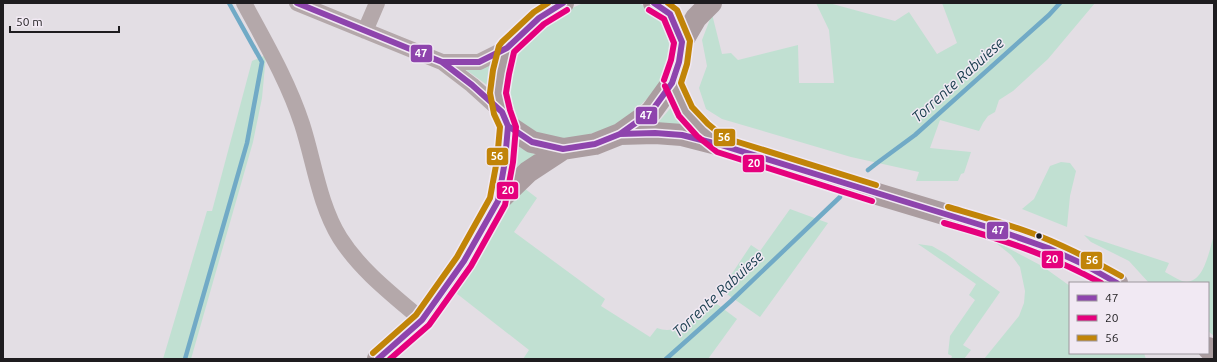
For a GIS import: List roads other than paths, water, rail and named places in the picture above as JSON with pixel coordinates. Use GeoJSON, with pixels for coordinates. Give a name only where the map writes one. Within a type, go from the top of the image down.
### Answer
{"type":"FeatureCollection","features":[{"type":"Feature","properties":{"kind":"main road"},"geometry":{"type":"LineString","coordinates":[[498,201],[505,161],[505,119],[498,93],[500,72],[507,48],[544,10],[563,3]]}},
{"type":"Feature","properties":{"kind":"main road"},"geometry":{"type":"LineString","coordinates":[[654,3],[670,14],[682,42]]}},
{"type":"Feature","properties":{"kind":"main road"},"geometry":{"type":"LineString","coordinates":[[505,119],[532,142],[563,149],[595,144],[620,134],[651,112],[672,83],[679,62],[682,42],[696,18],[711,3]]}},
{"type":"Feature","properties":{"kind":"main road"},"geometry":{"type":"LineString","coordinates":[[672,83],[685,111],[702,130],[720,145]]}},
{"type":"Feature","properties":{"kind":"main road"},"geometry":{"type":"LineString","coordinates":[[620,134],[655,132],[682,135],[720,145],[997,230],[1055,251],[1083,264],[1115,282]]}},
{"type":"Feature","properties":{"kind":"main road"},"geometry":{"type":"LineString","coordinates":[[378,359],[422,320],[464,261],[498,201],[528,172],[563,149]]}},
{"type":"Feature","properties":{"kind":"street"},"geometry":{"type":"LineString","coordinates":[[244,3],[293,100],[308,143],[327,211],[340,238],[364,268],[422,320]]}},
{"type":"Feature","properties":{"kind":"street"},"geometry":{"type":"LineString","coordinates":[[297,3],[442,62],[472,85],[505,119]]}},
{"type":"Feature","properties":{"kind":"street"},"geometry":{"type":"LineString","coordinates":[[365,31],[377,3]]}},
{"type":"Feature","properties":{"kind":"street"},"geometry":{"type":"LineString","coordinates":[[442,62],[479,62],[507,48]]}},
{"type":"Feature","properties":{"kind":"waterway"},"geometry":{"type":"LineString","coordinates":[[185,359],[247,143],[262,62],[229,3]]}},
{"type":"Feature","properties":{"kind":"waterway","name":"Torrente Rabuiese"},"geometry":{"type":"LineString","coordinates":[[868,170],[915,135],[1049,15],[1060,3]]}},
{"type":"Feature","properties":{"kind":"waterway","name":"Torrente Rabuiese"},"geometry":{"type":"LineString","coordinates":[[666,359],[731,301],[840,197]]}}]}
